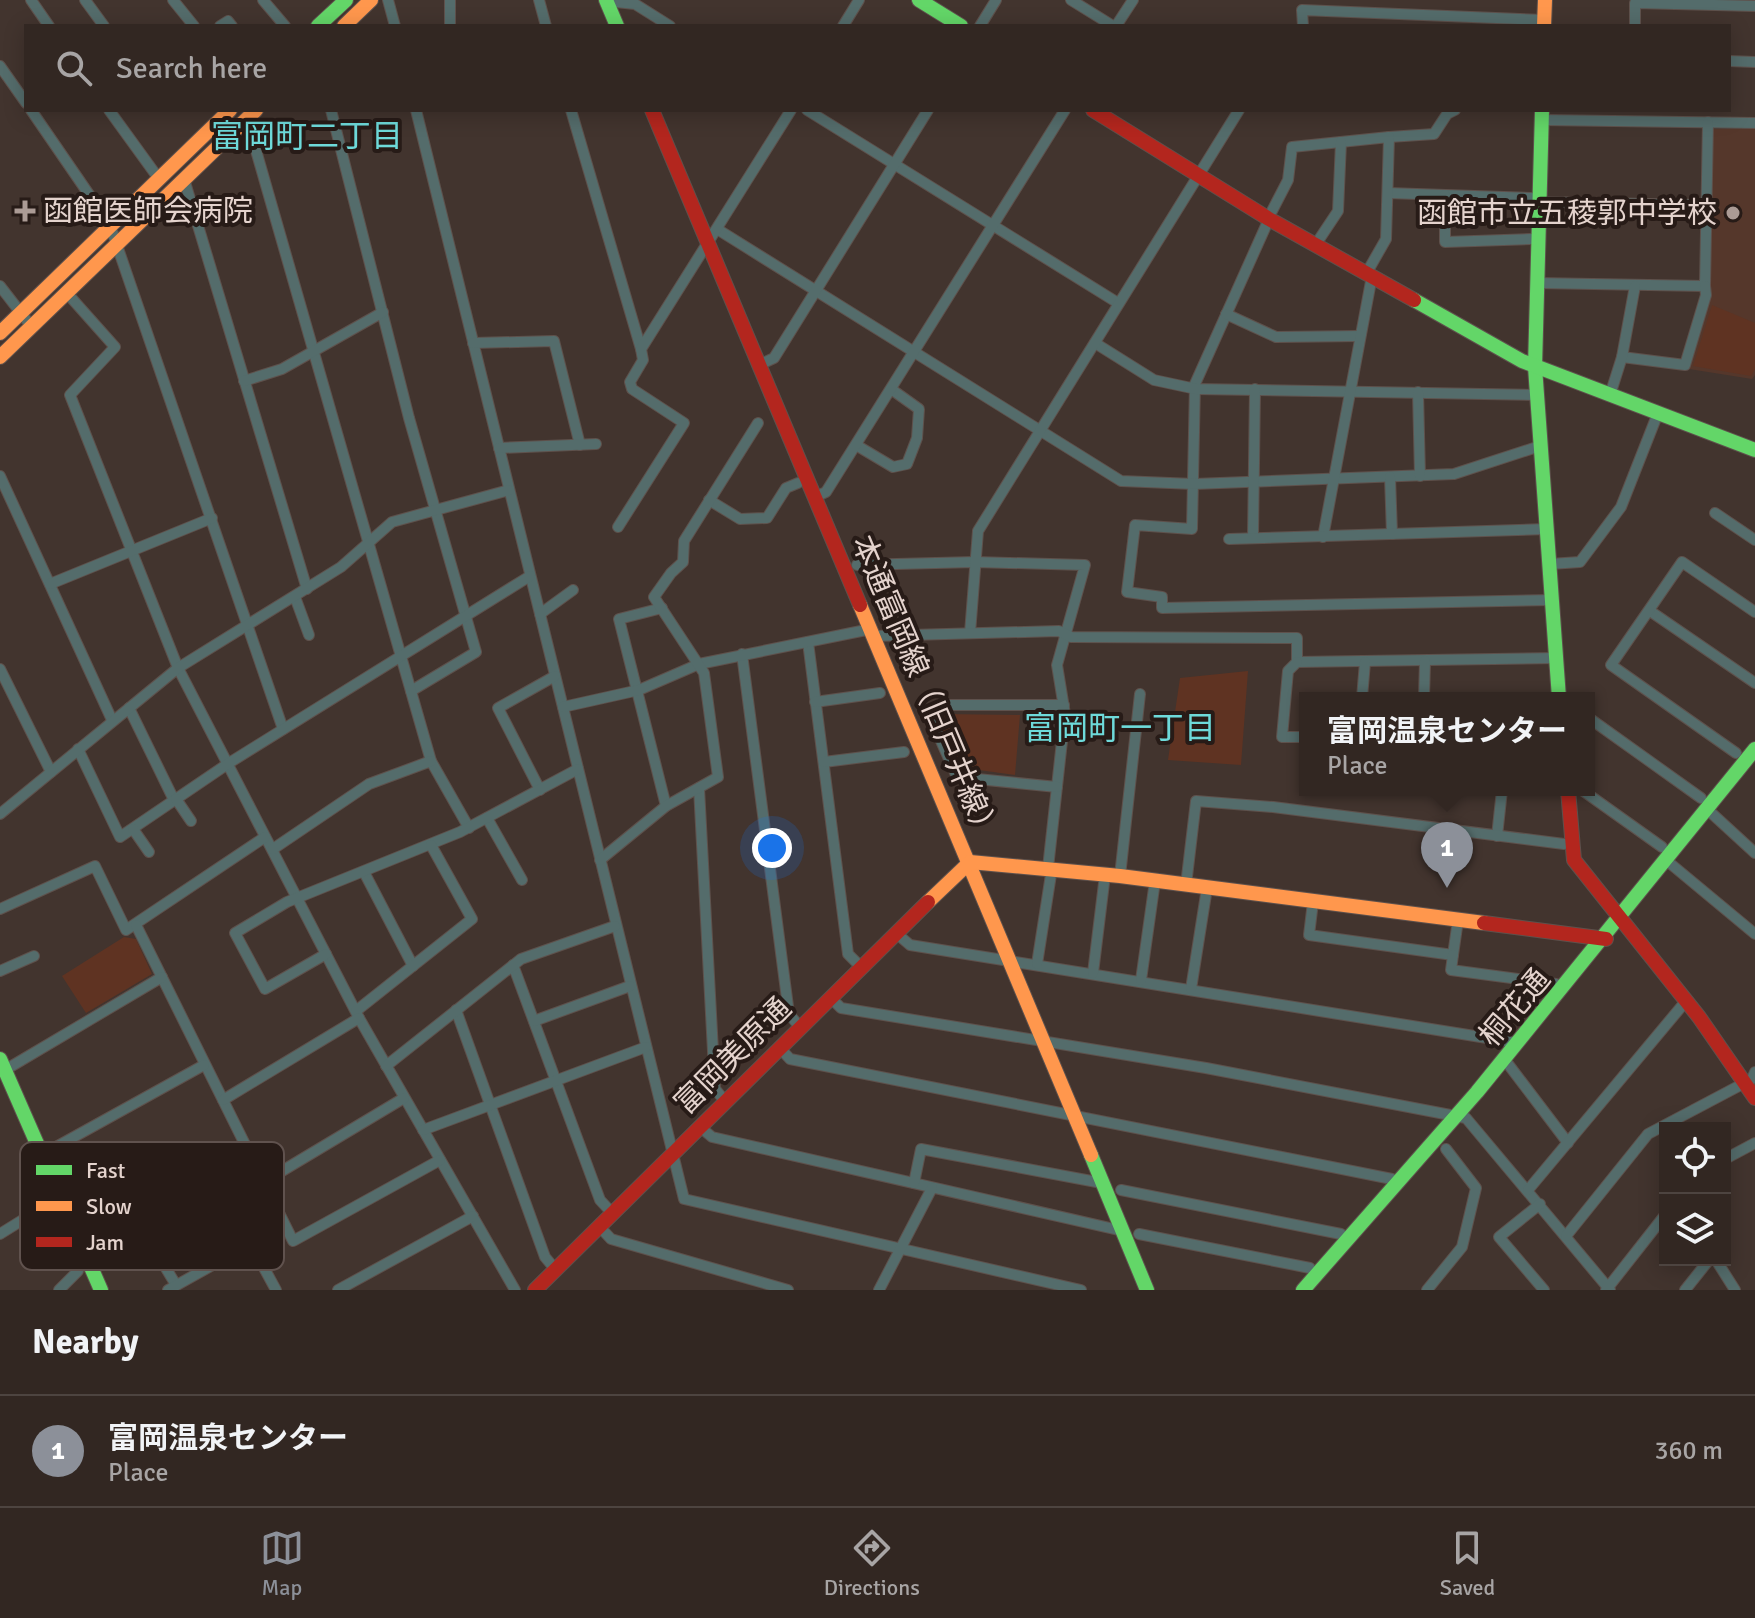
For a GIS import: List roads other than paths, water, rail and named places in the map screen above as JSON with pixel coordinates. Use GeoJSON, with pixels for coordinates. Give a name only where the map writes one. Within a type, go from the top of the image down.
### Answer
{"type":"FeatureCollection","features":[{"type":"Feature","properties":{"kind":"street"},"geometry":{"type":"LineString","coordinates":[[31,0],[48,24]]}},
{"type":"Feature","properties":{"kind":"street"},"geometry":{"type":"LineString","coordinates":[[85,0],[103,24]]}},
{"type":"Feature","properties":{"kind":"street"},"geometry":{"type":"LineString","coordinates":[[173,0],[192,24]]}},
{"type":"Feature","properties":{"kind":"street"},"geometry":{"type":"LineString","coordinates":[[263,0],[283,24]]}},
{"type":"Feature","properties":{"kind":"street"},"geometry":{"type":"LineString","coordinates":[[320,24],[346,0]]}},
{"type":"Feature","properties":{"kind":"street"},"geometry":{"type":"LineString","coordinates":[[388,0],[394,24]]}},
{"type":"Feature","properties":{"kind":"street"},"geometry":{"type":"LineString","coordinates":[[450,0],[450,24]]}},
{"type":"Feature","properties":{"kind":"street"},"geometry":{"type":"LineString","coordinates":[[539,0],[545,24]]}},
{"type":"Feature","properties":{"kind":"street"},"geometry":{"type":"LineString","coordinates":[[606,0],[616,24]]}},
{"type":"Feature","properties":{"kind":"street"},"geometry":{"type":"LineString","coordinates":[[606,0],[635,4],[667,24]]}},
{"type":"Feature","properties":{"kind":"street"},"geometry":{"type":"LineString","coordinates":[[844,24],[859,0]]}},
{"type":"Feature","properties":{"kind":"street"},"geometry":{"type":"LineString","coordinates":[[919,0],[958,24]]}},
{"type":"Feature","properties":{"kind":"street"},"geometry":{"type":"LineString","coordinates":[[981,24],[996,0]]}},
{"type":"Feature","properties":{"kind":"street"},"geometry":{"type":"LineString","coordinates":[[1071,0],[1112,24]]}},
{"type":"Feature","properties":{"kind":"street"},"geometry":{"type":"LineString","coordinates":[[1116,24],[1133,0]]}},
{"type":"Feature","properties":{"kind":"street"},"geometry":{"type":"LineString","coordinates":[[1303,24],[1302,10],[1544,23],[1545,0]]}},
{"type":"Feature","properties":{"kind":"street"},"geometry":{"type":"LineString","coordinates":[[346,24],[365,2]]}},
{"type":"Feature","properties":{"kind":"street"},"geometry":{"type":"LineString","coordinates":[[1635,24],[1635,3],[1755,6]]}},
{"type":"Feature","properties":{"kind":"street"},"geometry":{"type":"LineString","coordinates":[[1731,61],[1755,62]]}},
{"type":"Feature","properties":{"kind":"street"},"geometry":{"type":"LineString","coordinates":[[0,66],[24,100]]}},
{"type":"Feature","properties":{"kind":"street"},"geometry":{"type":"LineString","coordinates":[[32,112],[110,225],[283,729]]}},
{"type":"Feature","properties":{"kind":"street"},"geometry":{"type":"LineString","coordinates":[[110,112],[159,179]]}},
{"type":"Feature","properties":{"kind":"street"},"geometry":{"type":"LineString","coordinates":[[0,333],[228,112]]}},
{"type":"Feature","properties":{"kind":"street"},"geometry":{"type":"LineString","coordinates":[[332,112],[434,509],[476,652],[411,691]]}},
{"type":"Feature","properties":{"kind":"street"},"geometry":{"type":"LineString","coordinates":[[416,112],[684,1199],[1081,1290]]}},
{"type":"Feature","properties":{"kind":"street"},"geometry":{"type":"LineString","coordinates":[[572,112],[641,349],[643,360],[630,382],[632,389],[684,423],[618,527]]}},
{"type":"Feature","properties":{"kind":"street","name":"本通富岡線（旧戸井線）"},"geometry":{"type":"LineString","coordinates":[[653,112],[1012,961],[1147,1290]]}},
{"type":"Feature","properties":{"kind":"street"},"geometry":{"type":"LineString","coordinates":[[641,349],[790,112]]}},
{"type":"Feature","properties":{"kind":"street"},"geometry":{"type":"LineString","coordinates":[[810,112],[1118,303]]}},
{"type":"Feature","properties":{"kind":"street"},"geometry":{"type":"LineString","coordinates":[[759,365],[774,358],[927,112]]}},
{"type":"Feature","properties":{"kind":"street"},"geometry":{"type":"LineString","coordinates":[[815,497],[826,492],[1064,112]]}},
{"type":"Feature","properties":{"kind":"street"},"geometry":{"type":"LineString","coordinates":[[1096,112],[1199,176],[1535,367],[1755,450]]}},
{"type":"Feature","properties":{"kind":"street"},"geometry":{"type":"LineString","coordinates":[[970,633],[978,531],[1238,112]]}},
{"type":"Feature","properties":{"kind":"street"},"geometry":{"type":"LineString","coordinates":[[1451,112],[1434,134],[1292,147],[1288,180],[1226,314],[1196,389],[1192,529],[1135,525],[1127,592],[1162,597],[1162,608],[1553,600]]}},
{"type":"Feature","properties":{"kind":"street"},"geometry":{"type":"LineString","coordinates":[[0,357],[252,114],[313,351],[431,761],[469,828]]}},
{"type":"Feature","properties":{"kind":"street"},"geometry":{"type":"LineString","coordinates":[[1560,692],[1535,367],[1536,200],[1542,115],[1755,123]]}},
{"type":"Feature","properties":{"kind":"street"},"geometry":{"type":"LineString","coordinates":[[1622,357],[1685,365],[1706,295],[1708,122]]}},
{"type":"Feature","properties":{"kind":"street"},"geometry":{"type":"LineString","coordinates":[[1323,537],[1371,272],[1386,239],[1389,137]]}},
{"type":"Feature","properties":{"kind":"street"},"geometry":{"type":"LineString","coordinates":[[1320,238],[1338,211],[1341,142]]}},
{"type":"Feature","properties":{"kind":"street"},"geometry":{"type":"LineString","coordinates":[[184,179],[307,589]]}},
{"type":"Feature","properties":{"kind":"street"},"geometry":{"type":"LineString","coordinates":[[1388,193],[1706,205]]}},
{"type":"Feature","properties":{"kind":"street"},"geometry":{"type":"LineString","coordinates":[[1445,195],[1445,242],[1531,239]]}},
{"type":"Feature","properties":{"kind":"street"},"geometry":{"type":"LineString","coordinates":[[717,229],[1121,481],[1254,483],[1454,474],[1540,446]]}},
{"type":"Feature","properties":{"kind":"street"},"geometry":{"type":"LineString","coordinates":[[1537,283],[1705,286]]}},
{"type":"Feature","properties":{"kind":"street"},"geometry":{"type":"LineString","coordinates":[[0,286],[31,326]]}},
{"type":"Feature","properties":{"kind":"street"},"geometry":{"type":"LineString","coordinates":[[1610,395],[1622,357],[1635,286]]}},
{"type":"Feature","properties":{"kind":"street"},"geometry":{"type":"LineString","coordinates":[[66,292],[115,347],[70,395],[178,668],[358,1015],[515,1290]]}},
{"type":"Feature","properties":{"kind":"street"},"geometry":{"type":"LineString","coordinates":[[244,381],[282,369],[383,312]]}},
{"type":"Feature","properties":{"kind":"street"},"geometry":{"type":"LineString","coordinates":[[1226,314],[1276,337],[1360,336]]}},
{"type":"Feature","properties":{"kind":"street"},"geometry":{"type":"LineString","coordinates":[[473,343],[554,341],[580,445]]}},
{"type":"Feature","properties":{"kind":"street"},"geometry":{"type":"LineString","coordinates":[[1095,343],[1154,380],[1196,389],[1537,395]]}},
{"type":"Feature","properties":{"kind":"street"},"geometry":{"type":"LineString","coordinates":[[856,445],[893,467],[907,464],[917,438],[919,409],[891,389]]}},
{"type":"Feature","properties":{"kind":"street"},"geometry":{"type":"LineString","coordinates":[[1253,538],[1255,389]]}},
{"type":"Feature","properties":{"kind":"street"},"geometry":{"type":"LineString","coordinates":[[1418,392],[1420,476]]}},
{"type":"Feature","properties":{"kind":"street"},"geometry":{"type":"LineString","coordinates":[[1550,564],[1580,562],[1621,507],[1658,413]]}},
{"type":"Feature","properties":{"kind":"street"},"geometry":{"type":"LineString","coordinates":[[600,860],[666,806],[718,777],[704,673],[654,597],[683,562],[684,541],[758,423]]}},
{"type":"Feature","properties":{"kind":"street"},"geometry":{"type":"LineString","coordinates":[[499,448],[596,444]]}},
{"type":"Feature","properties":{"kind":"street"},"geometry":{"type":"LineString","coordinates":[[0,476],[112,720]]}},
{"type":"Feature","properties":{"kind":"street"},"geometry":{"type":"LineString","coordinates":[[1390,477],[1392,534]]}},
{"type":"Feature","properties":{"kind":"street"},"geometry":{"type":"LineString","coordinates":[[709,500],[740,519],[767,518],[786,488],[798,483]]}},
{"type":"Feature","properties":{"kind":"street"},"geometry":{"type":"LineString","coordinates":[[0,814],[178,668],[341,567],[392,522],[509,490]]}},
{"type":"Feature","properties":{"kind":"street"},"geometry":{"type":"LineString","coordinates":[[1715,513],[1755,540]]}},
{"type":"Feature","properties":{"kind":"street"},"geometry":{"type":"LineString","coordinates":[[50,584],[212,518]]}},
{"type":"Feature","properties":{"kind":"street"},"geometry":{"type":"LineString","coordinates":[[1229,539],[1547,529]]}},
{"type":"Feature","properties":{"kind":"street"},"geometry":{"type":"LineString","coordinates":[[857,565],[975,562],[1085,565],[1057,665],[1064,705],[1050,868],[1037,964]]}},
{"type":"Feature","properties":{"kind":"street"},"geometry":{"type":"LineString","coordinates":[[1748,757],[1611,665],[1682,562],[1755,612]]}},
{"type":"Feature","properties":{"kind":"street"},"geometry":{"type":"LineString","coordinates":[[78,749],[120,837],[229,763],[530,576]]}},
{"type":"Feature","properties":{"kind":"street"},"geometry":{"type":"LineString","coordinates":[[540,614],[573,590]]}},
{"type":"Feature","properties":{"kind":"street"},"geometry":{"type":"LineString","coordinates":[[295,597],[309,635]]}},
{"type":"Feature","properties":{"kind":"street"},"geometry":{"type":"LineString","coordinates":[[662,608],[619,619],[666,806]]}},
{"type":"Feature","properties":{"kind":"street"},"geometry":{"type":"LineString","coordinates":[[1650,611],[1755,683]]}},
{"type":"Feature","properties":{"kind":"street"},"geometry":{"type":"LineString","coordinates":[[563,707],[639,690],[699,664],[873,632],[1059,631],[1066,635],[1158,640],[1297,638],[1297,662],[1288,671],[1282,737],[1299,737]]}},
{"type":"Feature","properties":{"kind":"street"},"geometry":{"type":"LineString","coordinates":[[808,642],[848,954],[860,966]]}},
{"type":"Feature","properties":{"kind":"street"},"geometry":{"type":"LineString","coordinates":[[742,654],[789,1014],[799,1026]]}},
{"type":"Feature","properties":{"kind":"street"},"geometry":{"type":"LineString","coordinates":[[1297,662],[1558,658]]}},
{"type":"Feature","properties":{"kind":"street"},"geometry":{"type":"LineString","coordinates":[[1424,692],[1425,661]]}},
{"type":"Feature","properties":{"kind":"street"},"geometry":{"type":"LineString","coordinates":[[1362,692],[1365,662]]}},
{"type":"Feature","properties":{"kind":"street"},"geometry":{"type":"LineString","coordinates":[[0,669],[51,772]]}},
{"type":"Feature","properties":{"kind":"street"},"geometry":{"type":"LineString","coordinates":[[540,790],[498,708],[555,676]]}},
{"type":"Feature","properties":{"kind":"street"},"geometry":{"type":"LineString","coordinates":[[815,702],[880,693]]}},
{"type":"Feature","properties":{"kind":"street"},"geometry":{"type":"LineString","coordinates":[[1093,973],[1113,876],[1140,694]]}},
{"type":"Feature","properties":{"kind":"street"},"geometry":{"type":"LineString","coordinates":[[1057,787],[957,777],[930,716],[940,705],[1064,705]]}},
{"type":"Feature","properties":{"kind":"street"},"geometry":{"type":"LineString","coordinates":[[129,708],[175,799],[191,821]]}},
{"type":"Feature","properties":{"kind":"street"},"geometry":{"type":"LineString","coordinates":[[1595,722],[1704,804],[1755,853]]}},
{"type":"Feature","properties":{"kind":"street"},"geometry":{"type":"LineString","coordinates":[[824,762],[904,752]]}},
{"type":"Feature","properties":{"kind":"street","name":"桐花通"},"geometry":{"type":"LineString","coordinates":[[1303,1290],[1402,1184],[1458,1117],[1606,939],[1664,854],[1704,804],[1748,757]]}},
{"type":"Feature","properties":{"kind":"street"},"geometry":{"type":"LineString","coordinates":[[273,849],[369,784],[431,761]]}},
{"type":"Feature","properties":{"kind":"street"},"geometry":{"type":"LineString","coordinates":[[326,954],[265,989],[235,933],[296,898],[469,828],[578,769]]}},
{"type":"Feature","properties":{"kind":"street"},"geometry":{"type":"LineString","coordinates":[[699,788],[715,1089],[724,1100]]}},
{"type":"Feature","properties":{"kind":"street"},"geometry":{"type":"LineString","coordinates":[[1497,836],[1501,796]]}},
{"type":"Feature","properties":{"kind":"street"},"geometry":{"type":"LineString","coordinates":[[1569,796],[1574,860],[1749,1077],[1755,1098]]}},
{"type":"Feature","properties":{"kind":"street"},"geometry":{"type":"LineString","coordinates":[[1590,796],[1664,854],[1755,934]]}},
{"type":"Feature","properties":{"kind":"street"},"geometry":{"type":"LineString","coordinates":[[1186,885],[1196,801],[1273,807],[1564,844]]}},
{"type":"Feature","properties":{"kind":"street"},"geometry":{"type":"LineString","coordinates":[[487,818],[522,880]]}},
{"type":"Feature","properties":{"kind":"street"},"geometry":{"type":"LineString","coordinates":[[133,829],[149,852]]}},
{"type":"Feature","properties":{"kind":"street"},"geometry":{"type":"LineString","coordinates":[[0,909],[95,866],[126,930],[265,837]]}},
{"type":"Feature","properties":{"kind":"street"},"geometry":{"type":"LineString","coordinates":[[223,1100],[358,1015],[472,919],[431,845]]}},
{"type":"Feature","properties":{"kind":"street"},"geometry":{"type":"LineString","coordinates":[[970,862],[1050,868],[1606,939]]}},
{"type":"Feature","properties":{"kind":"street","name":"富岡美原通"},"geometry":{"type":"LineString","coordinates":[[535,1290],[799,1026],[970,862]]}},
{"type":"Feature","properties":{"kind":"street"},"geometry":{"type":"LineString","coordinates":[[364,872],[413,966]]}},
{"type":"Feature","properties":{"kind":"street"},"geometry":{"type":"LineString","coordinates":[[1141,980],[1155,881]]}},
{"type":"Feature","properties":{"kind":"street"},"geometry":{"type":"LineString","coordinates":[[1191,989],[1207,888]]}},
{"type":"Feature","properties":{"kind":"street"},"geometry":{"type":"LineString","coordinates":[[1313,902],[1309,935],[1453,955]]}},
{"type":"Feature","properties":{"kind":"street"},"geometry":{"type":"LineString","coordinates":[[1458,920],[1451,970],[1556,984]]}},
{"type":"Feature","properties":{"kind":"street"},"geometry":{"type":"LineString","coordinates":[[136,925],[242,1142]]}},
{"type":"Feature","properties":{"kind":"street"},"geometry":{"type":"LineString","coordinates":[[386,1066],[513,965],[615,926]]}},
{"type":"Feature","properties":{"kind":"street"},"geometry":{"type":"LineString","coordinates":[[896,933],[910,945],[1518,1043]]}},
{"type":"Feature","properties":{"kind":"street"},"geometry":{"type":"LineString","coordinates":[[0,971],[34,956]]}},
{"type":"Feature","properties":{"kind":"street"},"geometry":{"type":"LineString","coordinates":[[513,965],[600,1200],[612,1213]]}},
{"type":"Feature","properties":{"kind":"street"},"geometry":{"type":"LineString","coordinates":[[36,1142],[3,1071],[162,977]]}},
{"type":"Feature","properties":{"kind":"street"},"geometry":{"type":"LineString","coordinates":[[534,1021],[630,986]]}},
{"type":"Feature","properties":{"kind":"street"},"geometry":{"type":"LineString","coordinates":[[830,997],[841,1008],[1044,1041],[1458,1117],[1471,1122],[1608,1289],[1659,1223]]}},
{"type":"Feature","properties":{"kind":"street"},"geometry":{"type":"LineString","coordinates":[[1528,1190],[1686,1001]]}},
{"type":"Feature","properties":{"kind":"street"},"geometry":{"type":"LineString","coordinates":[[456,1010],[545,1257],[555,1269]]}},
{"type":"Feature","properties":{"kind":"street"},"geometry":{"type":"LineString","coordinates":[[423,1130],[646,1047]]}},
{"type":"Feature","properties":{"kind":"street"},"geometry":{"type":"LineString","coordinates":[[779,1047],[790,1059],[1392,1179]]}},
{"type":"Feature","properties":{"kind":"street"},"geometry":{"type":"LineString","coordinates":[[1505,1060],[1568,1143]]}},
{"type":"Feature","properties":{"kind":"street"},"geometry":{"type":"LineString","coordinates":[[65,1142],[204,1065]]}},
{"type":"Feature","properties":{"kind":"street"},"geometry":{"type":"LineString","coordinates":[[1566,1236],[1648,1134],[1749,1077]]}},
{"type":"Feature","properties":{"kind":"street"},"geometry":{"type":"LineString","coordinates":[[284,1170],[404,1098]]}},
{"type":"Feature","properties":{"kind":"street"},"geometry":{"type":"LineString","coordinates":[[699,1126],[712,1137],[1123,1231]]}},
{"type":"Feature","properties":{"kind":"street"},"geometry":{"type":"LineString","coordinates":[[1731,1156],[1755,1143]]}},
{"type":"Feature","properties":{"kind":"street"},"geometry":{"type":"LineString","coordinates":[[914,1183],[921,1149],[1102,1183]]}},
{"type":"Feature","properties":{"kind":"street"},"geometry":{"type":"LineString","coordinates":[[1443,1290],[1430,1286],[1462,1247],[1476,1188],[1446,1149]]}},
{"type":"Feature","properties":{"kind":"street"},"geometry":{"type":"LineString","coordinates":[[284,1225],[293,1241],[440,1160]]}},
{"type":"Feature","properties":{"kind":"street"},"geometry":{"type":"LineString","coordinates":[[879,1290],[932,1188]]}},
{"type":"Feature","properties":{"kind":"street"},"geometry":{"type":"LineString","coordinates":[[1121,1190],[1341,1234]]}},
{"type":"Feature","properties":{"kind":"street"},"geometry":{"type":"LineString","coordinates":[[1540,1204],[1499,1237],[1544,1290]]}},
{"type":"Feature","properties":{"kind":"street"},"geometry":{"type":"LineString","coordinates":[[338,1290],[359,1285],[473,1216]]}},
{"type":"Feature","properties":{"kind":"street"},"geometry":{"type":"LineString","coordinates":[[0,1234],[20,1222]]}},
{"type":"Feature","properties":{"kind":"street"},"geometry":{"type":"LineString","coordinates":[[599,1226],[611,1239],[788,1290]]}},
{"type":"Feature","properties":{"kind":"street"},"geometry":{"type":"LineString","coordinates":[[1139,1234],[1310,1268]]}},
{"type":"Feature","properties":{"kind":"street"},"geometry":{"type":"LineString","coordinates":[[1685,1290],[1704,1266]]}},
{"type":"Feature","properties":{"kind":"street"},"geometry":{"type":"LineString","coordinates":[[1720,1266],[1735,1290]]}},
{"type":"Feature","properties":{"kind":"street"},"geometry":{"type":"LineString","coordinates":[[92,1270],[101,1290]]}},
{"type":"Feature","properties":{"kind":"street"},"geometry":{"type":"LineString","coordinates":[[172,1288],[204,1270]]}},
{"type":"Feature","properties":{"kind":"street"},"geometry":{"type":"LineString","coordinates":[[265,1270],[276,1290]]}},
{"type":"Feature","properties":{"kind":"street"},"geometry":{"type":"LineString","coordinates":[[59,1290],[78,1271]]}},
{"type":"Feature","properties":{"kind":"place","name":"函館医師会病院"},"geometry":{"type":"Point","coordinates":[25,211]}},
{"type":"Feature","properties":{"kind":"place","name":"函館市立五稜郭中学校"},"geometry":{"type":"Point","coordinates":[1733,213]}},
{"type":"Feature","properties":{"kind":"place","name":"富岡温泉センター"},"geometry":{"type":"Point","coordinates":[1447,888]}},
{"type":"Feature","properties":{"kind":"district","name":"富岡町二丁目"},"geometry":{"type":"Point","coordinates":[307,136]}},
{"type":"Feature","properties":{"kind":"district","name":"富岡町一丁目"},"geometry":{"type":"Point","coordinates":[1120,728]}}]}
